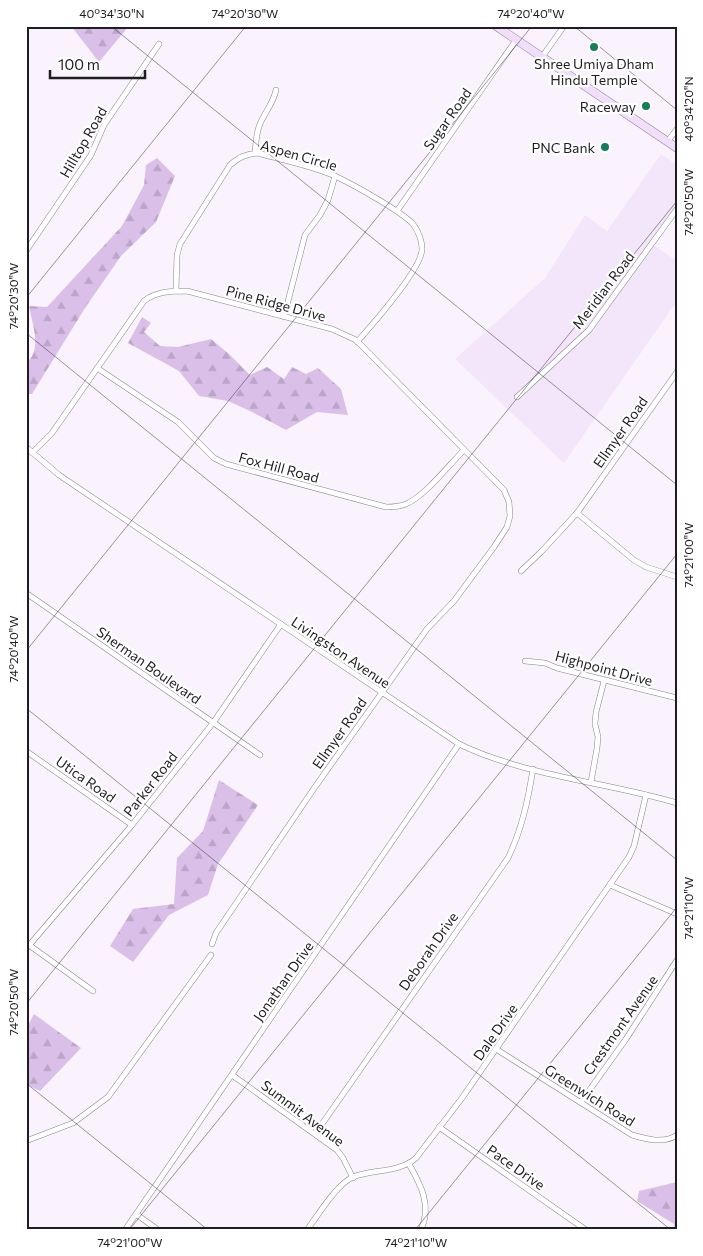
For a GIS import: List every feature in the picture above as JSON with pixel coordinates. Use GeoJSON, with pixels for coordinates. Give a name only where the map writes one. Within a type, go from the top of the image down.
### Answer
{"type":"FeatureCollection","features":[{"type":"Feature","properties":{"kind":"main road"},"geometry":{"type":"LineString","coordinates":[[496,26],[677,148]]}},
{"type":"Feature","properties":{"kind":"street"},"geometry":{"type":"LineString","coordinates":[[542,57],[564,26]]}},
{"type":"Feature","properties":{"kind":"street","name":"Sugar Road"},"geometry":{"type":"LineString","coordinates":[[397,211],[516,40]]}},
{"type":"Feature","properties":{"kind":"street","name":"Hilltop Road"},"geometry":{"type":"LineString","coordinates":[[26,250],[91,154],[104,126],[160,44]]}},
{"type":"Feature","properties":{"kind":"street"},"geometry":{"type":"LineString","coordinates":[[255,153],[259,128],[274,100],[276,90]]}},
{"type":"Feature","properties":{"kind":"street"},"geometry":{"type":"LineString","coordinates":[[667,142],[677,129]]}},
{"type":"Feature","properties":{"kind":"street","name":"Aspen Circle"},"geometry":{"type":"LineString","coordinates":[[176,291],[177,255],[180,244],[230,165],[237,158],[255,153],[335,176],[397,211],[412,224],[420,236],[422,249],[420,260],[386,309],[357,342]]}},
{"type":"Feature","properties":{"kind":"street"},"geometry":{"type":"LineString","coordinates":[[284,317],[305,235],[328,200],[335,176]]}},
{"type":"Feature","properties":{"kind":"street","name":"Meridian Road"},"geometry":{"type":"LineString","coordinates":[[517,397],[589,330],[677,209]]}},
{"type":"Feature","properties":{"kind":"street","name":"Pine Ridge Drive"},"geometry":{"type":"LineString","coordinates":[[32,453],[52,433],[144,301],[150,296],[176,291],[187,292],[332,329],[357,342],[504,490],[509,502],[510,516]]}},
{"type":"Feature","properties":{"kind":"street","name":"Fox Hill Road"},"geometry":{"type":"LineString","coordinates":[[97,368],[178,422],[214,458],[226,464],[386,508],[407,504],[420,495],[464,450]]}},
{"type":"Feature","properties":{"kind":"street","name":"Ellmyer Road"},"geometry":{"type":"LineString","coordinates":[[521,571],[577,513],[677,372]]}},
{"type":"Feature","properties":{"kind":"street","name":"Livingston Avenue"},"geometry":{"type":"LineString","coordinates":[[26,447],[59,475],[459,744],[491,758],[677,803]]}},
{"type":"Feature","properties":{"kind":"street"},"geometry":{"type":"LineString","coordinates":[[577,513],[634,560],[646,567],[677,577]]}},
{"type":"Feature","properties":{"kind":"street","name":"Ellmyer Road"},"geometry":{"type":"LineString","coordinates":[[212,944],[216,933],[381,692],[427,629],[454,601],[480,567],[507,527],[510,516]]}},
{"type":"Feature","properties":{"kind":"street","name":"Sherman Boulevard"},"geometry":{"type":"LineString","coordinates":[[26,593],[260,755]]}},
{"type":"Feature","properties":{"kind":"street","name":"Parker Road"},"geometry":{"type":"LineString","coordinates":[[28,947],[132,825],[213,722],[281,624]]}},
{"type":"Feature","properties":{"kind":"street","name":"Highpoint Drive"},"geometry":{"type":"LineString","coordinates":[[525,661],[544,663],[604,681],[677,698]]}},
{"type":"Feature","properties":{"kind":"street"},"geometry":{"type":"LineString","coordinates":[[591,782],[597,748],[596,718],[604,681]]}},
{"type":"Feature","properties":{"kind":"street","name":"Jonathan Drive"},"geometry":{"type":"LineString","coordinates":[[125,1230],[459,744]]}},
{"type":"Feature","properties":{"kind":"street","name":"Utica Road"},"geometry":{"type":"LineString","coordinates":[[26,752],[132,825]]}},
{"type":"Feature","properties":{"kind":"street","name":"Deborah Drive"},"geometry":{"type":"LineString","coordinates":[[315,1134],[508,858],[525,816],[533,769]]}},
{"type":"Feature","properties":{"kind":"street","name":"Dale Drive"},"geometry":{"type":"LineString","coordinates":[[410,1164],[440,1127],[496,1049],[629,857],[634,846],[646,794]]}},
{"type":"Feature","properties":{"kind":"street"},"geometry":{"type":"LineString","coordinates":[[610,885],[677,914]]}},
{"type":"Feature","properties":{"kind":"street"},"geometry":{"type":"LineString","coordinates":[[28,947],[93,991]]}},
{"type":"Feature","properties":{"kind":"street"},"geometry":{"type":"LineString","coordinates":[[26,1141],[73,1123],[108,1097],[211,955]]}},
{"type":"Feature","properties":{"kind":"street","name":"Crestmont Avenue"},"geometry":{"type":"LineString","coordinates":[[580,1102],[626,1039],[677,960]]}},
{"type":"Feature","properties":{"kind":"street","name":"Greenwich Road"},"geometry":{"type":"LineString","coordinates":[[496,1049],[619,1127],[642,1138],[665,1140],[677,1135]]}},
{"type":"Feature","properties":{"kind":"street","name":"Summit Avenue"},"geometry":{"type":"LineString","coordinates":[[232,1074],[340,1154],[352,1178]]}},
{"type":"Feature","properties":{"kind":"street","name":"Pace Drive"},"geometry":{"type":"LineString","coordinates":[[440,1127],[586,1230]]}},
{"type":"Feature","properties":{"kind":"street"},"geometry":{"type":"LineString","coordinates":[[307,1230],[341,1186],[352,1178],[410,1164],[422,1188],[425,1200],[424,1223],[420,1230]]}},
{"type":"Feature","properties":{"kind":"street"},"geometry":{"type":"LineString","coordinates":[[136,1214],[158,1230]]}},
{"type":"Feature","properties":{"kind":"shaded area"},"geometry":{"type":"Polygon","coordinates":[[[661,154],[677,165],[677,209],[652,244],[677,261],[677,301],[564,463],[455,359],[545,278],[585,215],[607,231],[661,154]]]}},
{"type":"Feature","properties":{"kind":"green space"},"geometry":{"type":"Polygon","coordinates":[[[71,26],[129,26],[99,62],[71,26]]]}},
{"type":"Feature","properties":{"kind":"green space"},"geometry":{"type":"Polygon","coordinates":[[[157,158],[175,176],[156,222],[121,256],[85,308],[32,394],[26,394],[26,363],[31,358],[35,344],[29,306],[47,307],[122,226],[144,185],[146,165],[157,158]]]}},
{"type":"Feature","properties":{"kind":"green space"},"geometry":{"type":"Polygon","coordinates":[[[142,317],[151,323],[144,332],[160,346],[178,347],[211,339],[250,375],[267,367],[284,379],[292,367],[306,374],[318,368],[341,389],[348,415],[317,412],[286,430],[228,401],[199,396],[179,371],[128,343],[142,317]]]}},
{"type":"Feature","properties":{"kind":"green space"},"geometry":{"type":"Polygon","coordinates":[[[219,780],[258,805],[218,864],[208,895],[169,915],[133,962],[110,946],[133,909],[174,904],[177,858],[203,831],[219,780]]]}},
{"type":"Feature","properties":{"kind":"green space"},"geometry":{"type":"Polygon","coordinates":[[[34,1014],[81,1048],[40,1091],[26,1084],[26,1029],[34,1014]]]}},
{"type":"Feature","properties":{"kind":"green space"},"geometry":{"type":"Polygon","coordinates":[[[677,1182],[677,1230],[673,1230],[674,1224],[637,1201],[639,1191],[677,1182]]]}},
{"type":"Feature","properties":{"kind":"place","name":"Shree Umiya Dham Hindu Temple"},"geometry":{"type":"Point","coordinates":[594,47]}},
{"type":"Feature","properties":{"kind":"place","name":"Raceway"},"geometry":{"type":"Point","coordinates":[646,106]}},
{"type":"Feature","properties":{"kind":"place","name":"PNC Bank"},"geometry":{"type":"Point","coordinates":[605,147]}}]}
